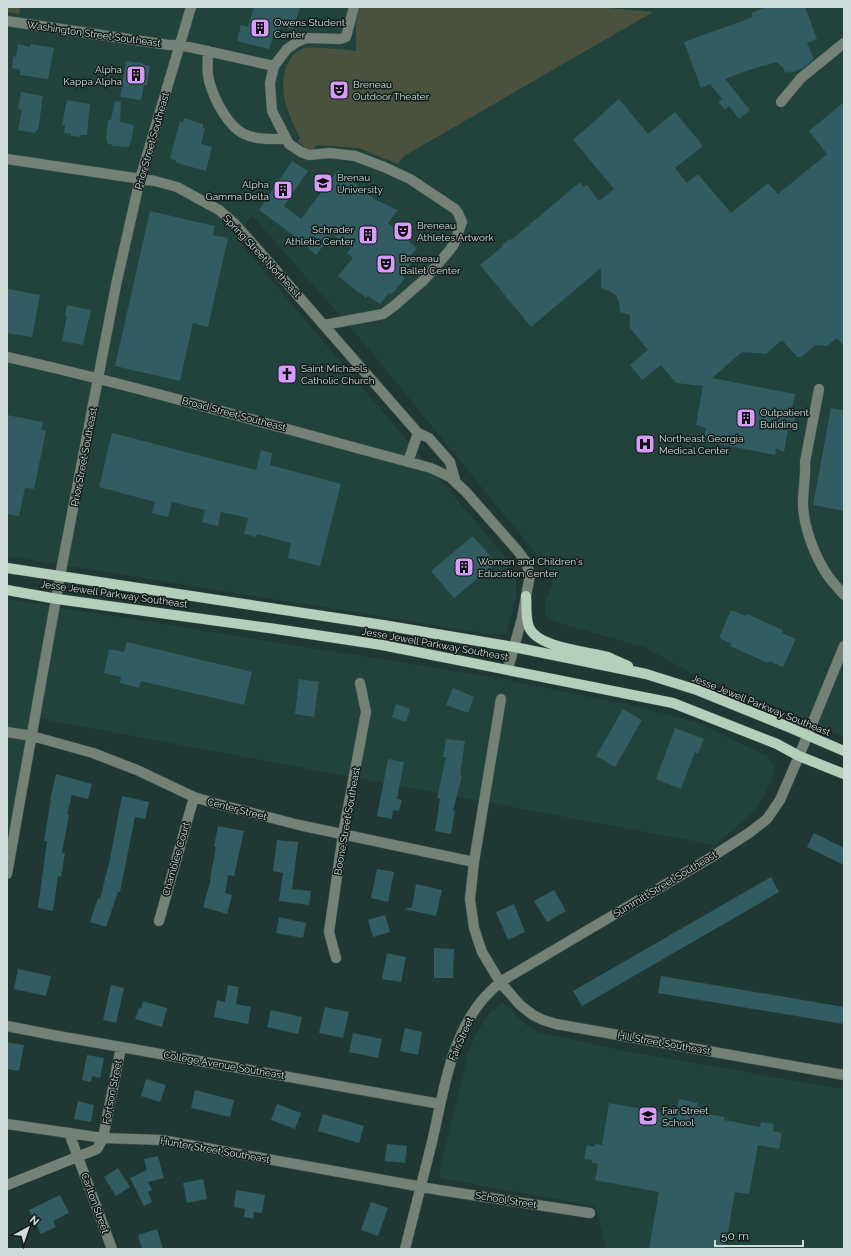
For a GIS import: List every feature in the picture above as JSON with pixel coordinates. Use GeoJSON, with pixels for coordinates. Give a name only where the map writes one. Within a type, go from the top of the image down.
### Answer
{"type":"FeatureCollection","features":[{"type":"Feature","properties":{"kind":"main road","name":"Jesse Jewell Parkway Southeast"},"geometry":{"type":"LineString","coordinates":[[7,568],[375,624],[514,647],[646,674],[697,690],[844,751]]}},
{"type":"Feature","properties":{"kind":"main road","name":"Jesse Jewell Parkway Southeast"},"geometry":{"type":"LineString","coordinates":[[7,590],[57,599],[382,645],[674,703],[777,744],[799,756],[844,774]]}},
{"type":"Feature","properties":{"kind":"main road"},"geometry":{"type":"LineString","coordinates":[[526,596],[529,628],[536,637],[549,643],[607,657],[646,674]]}},
{"type":"Feature","properties":{"kind":"street","name":"Prior Street Southeast"},"geometry":{"type":"LineString","coordinates":[[7,874],[9,848],[32,736],[60,576],[116,285],[140,179],[191,7]]}},
{"type":"Feature","properties":{"kind":"street"},"geometry":{"type":"LineString","coordinates":[[324,325],[383,314],[394,306],[424,280],[454,244],[462,222],[455,209],[410,178],[355,156],[330,153],[310,155],[292,147],[286,139],[272,111],[270,83],[274,66],[287,49],[306,38],[340,39],[346,37],[354,7]]}},
{"type":"Feature","properties":{"kind":"street","name":"Washington Street Southeast"},"geometry":{"type":"LineString","coordinates":[[7,21],[169,45],[180,45],[274,66]]}},
{"type":"Feature","properties":{"kind":"street"},"geometry":{"type":"LineString","coordinates":[[781,102],[801,78],[844,43]]}},
{"type":"Feature","properties":{"kind":"street"},"geometry":{"type":"LineString","coordinates":[[208,51],[207,67],[210,84],[222,112],[232,126],[243,134],[257,138],[286,139]]}},
{"type":"Feature","properties":{"kind":"street","name":"Spring Street Northeast"},"geometry":{"type":"LineString","coordinates":[[7,159],[140,179],[177,187],[219,210],[234,223],[418,433],[429,438],[450,462],[456,483],[475,502],[526,562],[530,575],[508,669]]}},
{"type":"Feature","properties":{"kind":"street","name":"Broad Street Southeast"},"geometry":{"type":"LineString","coordinates":[[7,357],[98,378],[431,468],[446,475],[456,483]]}},
{"type":"Feature","properties":{"kind":"street"},"geometry":{"type":"LineString","coordinates":[[819,389],[805,462],[806,474],[803,503],[806,525],[818,558],[828,576],[844,595]]}},
{"type":"Feature","properties":{"kind":"street"},"geometry":{"type":"LineString","coordinates":[[408,462],[418,433]]}},
{"type":"Feature","properties":{"kind":"street","name":"Summitt Street Southeast"},"geometry":{"type":"LineString","coordinates":[[500,982],[710,858],[749,833],[767,819],[780,800],[844,646]]}},
{"type":"Feature","properties":{"kind":"street","name":"Boone Street Southeast"},"geometry":{"type":"LineString","coordinates":[[336,958],[329,932],[343,834],[366,712],[360,683]]}},
{"type":"Feature","properties":{"kind":"street"},"geometry":{"type":"LineString","coordinates":[[500,982],[482,952],[474,928],[470,899],[474,862],[501,699]]}},
{"type":"Feature","properties":{"kind":"street","name":"Center Street"},"geometry":{"type":"LineString","coordinates":[[7,732],[32,736],[93,753],[137,770],[194,797],[299,825],[474,862]]}},
{"type":"Feature","properties":{"kind":"street","name":"Chamblee Court"},"geometry":{"type":"LineString","coordinates":[[159,921],[194,797]]}},
{"type":"Feature","properties":{"kind":"street","name":"Hill Street Southeast"},"geometry":{"type":"LineString","coordinates":[[500,982],[520,1004],[533,1015],[556,1024],[844,1075]]}},
{"type":"Feature","properties":{"kind":"street","name":"Fair Street"},"geometry":{"type":"LineString","coordinates":[[405,1249],[422,1186],[445,1079],[455,1049],[464,1028],[479,1004],[500,982]]}},
{"type":"Feature","properties":{"kind":"street","name":"College Avenue Southeast"},"geometry":{"type":"LineString","coordinates":[[7,1026],[440,1104]]}},
{"type":"Feature","properties":{"kind":"street","name":"Fortson Street"},"geometry":{"type":"LineString","coordinates":[[103,1138],[121,1047]]}},
{"type":"Feature","properties":{"kind":"street","name":"Hunter Street Southeast"},"geometry":{"type":"LineString","coordinates":[[7,1124],[103,1138],[162,1140],[422,1186]]}},
{"type":"Feature","properties":{"kind":"street","name":"Carlton Street"},"geometry":{"type":"LineString","coordinates":[[70,1133],[112,1249]]}},
{"type":"Feature","properties":{"kind":"street"},"geometry":{"type":"LineString","coordinates":[[7,1185],[78,1158],[97,1149],[103,1138]]}},
{"type":"Feature","properties":{"kind":"street","name":"School Street"},"geometry":{"type":"LineString","coordinates":[[422,1186],[590,1213]]}},
{"type":"Feature","properties":{"kind":"shaded area"},"geometry":{"type":"Polygon","coordinates":[[[7,7],[844,7],[844,737],[792,713],[693,674],[646,648],[556,622],[547,618],[545,601],[553,584],[552,577],[533,550],[360,338],[251,216],[237,239],[506,558],[516,573],[516,599],[506,634],[490,634],[7,556],[7,7]]]}},
{"type":"Feature","properties":{"kind":"shaded area"},"geometry":{"type":"Polygon","coordinates":[[[7,7],[20,7],[19,14],[7,12],[7,7]]]}},
{"type":"Feature","properties":{"kind":"shaded area"},"geometry":{"type":"Polygon","coordinates":[[[360,7],[598,7],[653,12],[404,156],[398,164],[359,148],[317,145],[311,152],[298,142],[300,138],[285,101],[283,86],[285,71],[292,57],[297,52],[304,48],[329,48],[356,51],[356,23],[360,7]]]}},
{"type":"Feature","properties":{"kind":"shaded area"},"geometry":{"type":"Polygon","coordinates":[[[7,599],[492,677],[635,706],[696,722],[767,756],[774,765],[772,780],[757,809],[715,845],[37,718],[16,842],[7,840],[7,599]]]}},
{"type":"Feature","properties":{"kind":"shaded area","name":"Fair Street School"},"geometry":{"type":"Polygon","coordinates":[[[502,1002],[509,1006],[523,1023],[537,1032],[620,1050],[842,1089],[844,1088],[844,1249],[607,1249],[595,1206],[441,1178],[439,1174],[468,1053],[477,1032],[487,1017],[492,1010],[496,1009],[502,1002]]]}},
{"type":"Feature","properties":{"kind":"building","name":"Owens Student Center"},"geometry":{"type":"Polygon","coordinates":[[[254,7],[300,7],[293,29],[281,26],[277,37],[273,36],[269,49],[237,41],[241,25],[248,27],[254,7]]]}},
{"type":"Feature","properties":{"kind":"building"},"geometry":{"type":"Polygon","coordinates":[[[767,7],[805,7],[817,39],[807,43],[814,59],[803,68],[790,73],[789,71],[785,73],[783,67],[776,62],[725,79],[750,110],[739,119],[729,106],[725,110],[718,102],[722,99],[710,84],[701,88],[684,42],[753,17],[751,13],[767,7]]]}},
{"type":"Feature","properties":{"kind":"building"},"geometry":{"type":"Polygon","coordinates":[[[18,44],[30,47],[31,44],[54,48],[48,79],[20,75],[20,70],[12,68],[13,56],[16,57],[18,44]]]}},
{"type":"Feature","properties":{"kind":"building","name":"Alpha Kappa Alpha"},"geometry":{"type":"Polygon","coordinates":[[[126,61],[142,63],[150,66],[147,85],[144,85],[141,100],[120,97],[126,61]]]}},
{"type":"Feature","properties":{"kind":"building"},"geometry":{"type":"Polygon","coordinates":[[[21,92],[43,96],[38,130],[36,130],[35,133],[18,130],[22,110],[18,109],[21,92]]]}},
{"type":"Feature","properties":{"kind":"building"},"geometry":{"type":"Polygon","coordinates":[[[619,99],[648,134],[675,112],[703,146],[675,168],[687,183],[698,174],[731,213],[768,183],[778,194],[827,154],[809,131],[844,102],[844,346],[837,338],[827,346],[816,345],[801,357],[797,357],[782,340],[766,354],[742,352],[712,378],[795,394],[792,409],[796,410],[793,431],[788,430],[784,452],[776,448],[775,455],[703,441],[706,428],[696,425],[703,386],[676,383],[661,365],[642,380],[630,365],[648,350],[630,328],[630,315],[620,312],[616,295],[601,288],[601,268],[531,327],[480,265],[502,247],[502,245],[510,239],[511,240],[580,182],[584,187],[587,185],[599,201],[614,189],[573,140],[619,99]]]}},
{"type":"Feature","properties":{"kind":"building"},"geometry":{"type":"Polygon","coordinates":[[[67,100],[90,104],[87,135],[81,135],[80,137],[71,136],[71,134],[64,133],[65,125],[62,125],[67,100]]]}},
{"type":"Feature","properties":{"kind":"building"},"geometry":{"type":"Polygon","coordinates":[[[115,101],[121,102],[120,122],[134,125],[129,147],[112,146],[107,143],[108,120],[111,120],[115,101]]]}},
{"type":"Feature","properties":{"kind":"building"},"geometry":{"type":"Polygon","coordinates":[[[184,118],[203,124],[203,128],[205,128],[201,144],[212,147],[206,171],[177,163],[170,158],[180,121],[183,122],[184,118]]]}},
{"type":"Feature","properties":{"kind":"building","name":"Schrader Athletic Center"},"geometry":{"type":"Polygon","coordinates":[[[292,161],[308,171],[284,206],[301,219],[338,170],[376,200],[398,210],[388,223],[417,248],[410,257],[413,260],[402,275],[405,278],[394,292],[391,294],[389,293],[380,304],[368,296],[366,298],[338,276],[353,258],[347,253],[351,248],[332,234],[316,255],[297,238],[259,210],[292,161]]]}},
{"type":"Feature","properties":{"kind":"building"},"geometry":{"type":"Polygon","coordinates":[[[150,211],[215,226],[213,235],[228,238],[208,327],[193,323],[180,381],[115,366],[150,211]]]}},
{"type":"Feature","properties":{"kind":"building"},"geometry":{"type":"Polygon","coordinates":[[[8,289],[40,295],[32,337],[7,333],[8,289]]]}},
{"type":"Feature","properties":{"kind":"building"},"geometry":{"type":"Polygon","coordinates":[[[67,305],[91,310],[83,345],[62,341],[67,316],[65,315],[67,305]]]}},
{"type":"Feature","properties":{"kind":"building"},"geometry":{"type":"Polygon","coordinates":[[[831,408],[844,410],[844,511],[813,505],[831,408]]]}},
{"type":"Feature","properties":{"kind":"building"},"geometry":{"type":"Polygon","coordinates":[[[7,415],[43,422],[41,430],[46,431],[34,489],[25,488],[19,516],[7,514],[7,415]]]}},
{"type":"Feature","properties":{"kind":"building"},"geometry":{"type":"Polygon","coordinates":[[[112,433],[256,470],[261,450],[272,453],[270,465],[341,484],[320,566],[288,558],[291,543],[257,534],[256,537],[244,534],[248,518],[221,512],[218,526],[202,522],[205,510],[172,502],[168,517],[152,513],[155,502],[99,487],[112,433]]]}},
{"type":"Feature","properties":{"kind":"building","name":"Women and Children's Education Center"},"geometry":{"type":"Polygon","coordinates":[[[473,536],[496,563],[454,598],[431,571],[473,536]]]}},
{"type":"Feature","properties":{"kind":"building"},"geometry":{"type":"Polygon","coordinates":[[[731,610],[746,616],[747,614],[783,630],[782,633],[796,639],[783,667],[769,661],[768,663],[730,646],[732,644],[719,638],[731,610]]]}},
{"type":"Feature","properties":{"kind":"building"},"geometry":{"type":"Polygon","coordinates":[[[127,642],[252,672],[244,705],[141,681],[139,688],[120,683],[121,677],[104,673],[109,649],[124,652],[127,642]]]}},
{"type":"Feature","properties":{"kind":"building"},"geometry":{"type":"Polygon","coordinates":[[[299,679],[319,682],[314,717],[295,714],[299,679]]]}},
{"type":"Feature","properties":{"kind":"building"},"geometry":{"type":"Polygon","coordinates":[[[453,688],[474,697],[468,713],[446,705],[453,688]]]}},
{"type":"Feature","properties":{"kind":"building"},"geometry":{"type":"Polygon","coordinates":[[[396,704],[410,709],[406,722],[392,717],[396,704]]]}},
{"type":"Feature","properties":{"kind":"building"},"geometry":{"type":"Polygon","coordinates":[[[623,709],[642,720],[615,767],[596,756],[623,709]]]}},
{"type":"Feature","properties":{"kind":"building"},"geometry":{"type":"Polygon","coordinates":[[[675,728],[704,739],[698,754],[695,752],[681,789],[656,779],[675,728]]]}},
{"type":"Feature","properties":{"kind":"building"},"geometry":{"type":"Polygon","coordinates":[[[446,739],[465,741],[460,775],[462,776],[453,811],[455,811],[451,834],[435,831],[440,799],[437,798],[446,757],[443,757],[446,739]]]}},
{"type":"Feature","properties":{"kind":"building"},"geometry":{"type":"Polygon","coordinates":[[[388,759],[404,762],[397,799],[402,800],[399,811],[393,810],[392,819],[377,816],[388,759]]]}},
{"type":"Feature","properties":{"kind":"building"},"geometry":{"type":"Polygon","coordinates":[[[56,774],[92,784],[88,799],[72,795],[67,814],[69,815],[62,853],[65,853],[61,877],[58,876],[53,911],[38,908],[47,841],[44,841],[50,799],[56,774]]]}},
{"type":"Feature","properties":{"kind":"building"},"geometry":{"type":"Polygon","coordinates":[[[122,796],[149,802],[145,819],[135,817],[120,892],[118,892],[106,927],[90,922],[98,898],[100,899],[110,859],[122,796]]]}},
{"type":"Feature","properties":{"kind":"building"},"geometry":{"type":"Polygon","coordinates":[[[218,826],[244,831],[234,876],[228,875],[225,893],[232,895],[227,914],[203,907],[211,879],[216,847],[214,846],[218,826]]]}},
{"type":"Feature","properties":{"kind":"building"},"geometry":{"type":"Polygon","coordinates":[[[814,833],[844,848],[844,865],[807,847],[814,833]]]}},
{"type":"Feature","properties":{"kind":"building"},"geometry":{"type":"Polygon","coordinates":[[[277,840],[298,842],[292,889],[311,891],[309,905],[279,901],[283,873],[273,871],[277,840]]]}},
{"type":"Feature","properties":{"kind":"building"},"geometry":{"type":"Polygon","coordinates":[[[377,869],[394,872],[388,902],[371,898],[377,869]]]}},
{"type":"Feature","properties":{"kind":"building"},"geometry":{"type":"Polygon","coordinates":[[[771,877],[779,892],[582,1006],[573,991],[771,877]]]}},
{"type":"Feature","properties":{"kind":"building"},"geometry":{"type":"Polygon","coordinates":[[[416,884],[442,890],[436,916],[404,909],[412,907],[416,884]]]}},
{"type":"Feature","properties":{"kind":"building"},"geometry":{"type":"Polygon","coordinates":[[[554,890],[566,911],[547,922],[534,901],[554,890]]]}},
{"type":"Feature","properties":{"kind":"building"},"geometry":{"type":"Polygon","coordinates":[[[514,904],[525,932],[508,940],[496,912],[514,904]]]}},
{"type":"Feature","properties":{"kind":"building"},"geometry":{"type":"Polygon","coordinates":[[[385,915],[390,932],[373,937],[368,920],[385,915]]]}},
{"type":"Feature","properties":{"kind":"building"},"geometry":{"type":"Polygon","coordinates":[[[279,917],[306,923],[303,938],[276,933],[279,917]]]}},
{"type":"Feature","properties":{"kind":"building"},"geometry":{"type":"Polygon","coordinates":[[[434,948],[454,949],[453,978],[434,978],[434,948]]]}},
{"type":"Feature","properties":{"kind":"building"},"geometry":{"type":"Polygon","coordinates":[[[387,953],[406,957],[401,982],[382,979],[387,953]]]}},
{"type":"Feature","properties":{"kind":"building"},"geometry":{"type":"Polygon","coordinates":[[[18,969],[51,976],[46,996],[14,989],[18,969]]]}},
{"type":"Feature","properties":{"kind":"building"},"geometry":{"type":"Polygon","coordinates":[[[661,976],[844,1007],[844,1024],[658,993],[661,976]]]}},
{"type":"Feature","properties":{"kind":"building"},"geometry":{"type":"Polygon","coordinates":[[[111,985],[124,988],[116,1023],[103,1020],[111,985]]]}},
{"type":"Feature","properties":{"kind":"building"},"geometry":{"type":"Polygon","coordinates":[[[228,985],[239,987],[236,1004],[251,1007],[248,1024],[214,1017],[217,1000],[225,1002],[228,985]]]}},
{"type":"Feature","properties":{"kind":"building"},"geometry":{"type":"Polygon","coordinates":[[[143,1001],[167,1008],[162,1027],[135,1019],[139,1008],[141,1009],[143,1001]]]}},
{"type":"Feature","properties":{"kind":"building"},"geometry":{"type":"Polygon","coordinates":[[[325,1007],[349,1012],[343,1038],[319,1033],[325,1007]]]}},
{"type":"Feature","properties":{"kind":"building"},"geometry":{"type":"Polygon","coordinates":[[[271,1010],[302,1017],[298,1034],[267,1027],[271,1010]]]}},
{"type":"Feature","properties":{"kind":"building"},"geometry":{"type":"Polygon","coordinates":[[[405,1028],[422,1032],[418,1055],[400,1051],[405,1028]]]}},
{"type":"Feature","properties":{"kind":"building"},"geometry":{"type":"Polygon","coordinates":[[[353,1033],[382,1039],[378,1058],[349,1052],[353,1033]]]}},
{"type":"Feature","properties":{"kind":"building"},"geometry":{"type":"Polygon","coordinates":[[[7,1042],[24,1045],[19,1071],[7,1069],[7,1042]]]}},
{"type":"Feature","properties":{"kind":"building"},"geometry":{"type":"Polygon","coordinates":[[[87,1055],[104,1058],[100,1078],[92,1076],[91,1082],[82,1080],[87,1055]]]}},
{"type":"Feature","properties":{"kind":"building"},"geometry":{"type":"Polygon","coordinates":[[[146,1079],[166,1085],[160,1102],[141,1096],[146,1079]]]}},
{"type":"Feature","properties":{"kind":"building"},"geometry":{"type":"Polygon","coordinates":[[[195,1090],[234,1100],[230,1117],[191,1108],[195,1090]]]}},
{"type":"Feature","properties":{"kind":"building"},"geometry":{"type":"Polygon","coordinates":[[[679,1099],[698,1103],[697,1106],[702,1107],[701,1113],[725,1117],[724,1120],[760,1127],[761,1122],[774,1124],[773,1131],[782,1133],[779,1149],[758,1145],[749,1194],[735,1192],[725,1249],[649,1249],[659,1192],[595,1180],[598,1164],[592,1163],[592,1160],[584,1159],[587,1145],[595,1147],[595,1144],[602,1145],[609,1103],[676,1115],[679,1099]]]}},
{"type":"Feature","properties":{"kind":"building"},"geometry":{"type":"Polygon","coordinates":[[[78,1101],[94,1105],[91,1122],[74,1119],[78,1101]]]}},
{"type":"Feature","properties":{"kind":"building"},"geometry":{"type":"Polygon","coordinates":[[[277,1104],[301,1113],[295,1129],[271,1120],[277,1104]]]}},
{"type":"Feature","properties":{"kind":"building"},"geometry":{"type":"Polygon","coordinates":[[[323,1114],[364,1126],[359,1143],[318,1131],[323,1114]]]}},
{"type":"Feature","properties":{"kind":"building"},"geometry":{"type":"Polygon","coordinates":[[[387,1144],[407,1146],[405,1163],[385,1161],[387,1144]]]}},
{"type":"Feature","properties":{"kind":"building"},"geometry":{"type":"Polygon","coordinates":[[[158,1156],[164,1178],[148,1182],[152,1190],[148,1192],[152,1202],[144,1206],[130,1178],[147,1170],[144,1159],[158,1156]]]}},
{"type":"Feature","properties":{"kind":"building"},"geometry":{"type":"Polygon","coordinates":[[[118,1168],[130,1187],[116,1196],[104,1177],[118,1168]]]}},
{"type":"Feature","properties":{"kind":"building"},"geometry":{"type":"Polygon","coordinates":[[[203,1179],[207,1199],[187,1203],[183,1183],[203,1179]]]}},
{"type":"Feature","properties":{"kind":"building"},"geometry":{"type":"Polygon","coordinates":[[[236,1190],[265,1195],[262,1213],[254,1212],[253,1219],[244,1217],[245,1209],[234,1207],[236,1190]]]}},
{"type":"Feature","properties":{"kind":"building"},"geometry":{"type":"Polygon","coordinates":[[[60,1195],[69,1213],[53,1221],[56,1227],[41,1234],[29,1210],[60,1195]]]}},
{"type":"Feature","properties":{"kind":"building"},"geometry":{"type":"Polygon","coordinates":[[[371,1202],[388,1208],[378,1236],[361,1230],[371,1202]]]}},
{"type":"Feature","properties":{"kind":"building"},"geometry":{"type":"Polygon","coordinates":[[[157,1229],[163,1249],[142,1249],[138,1235],[157,1229]]]}},
{"type":"Feature","properties":{"kind":"place","name":"Owens Student Center"},"geometry":{"type":"Point","coordinates":[260,28]}},
{"type":"Feature","properties":{"kind":"place","name":"Alpha Kappa Alpha"},"geometry":{"type":"Point","coordinates":[136,75]}},
{"type":"Feature","properties":{"kind":"place","name":"Breneau Outdoor Theater"},"geometry":{"type":"Point","coordinates":[339,90]}},
{"type":"Feature","properties":{"kind":"place","name":"Brenau University"},"geometry":{"type":"Point","coordinates":[323,183]}},
{"type":"Feature","properties":{"kind":"place","name":"Alpha Gamma Delta"},"geometry":{"type":"Point","coordinates":[283,190]}},
{"type":"Feature","properties":{"kind":"place","name":"Breneau Athletes Artwork"},"geometry":{"type":"Point","coordinates":[403,231]}},
{"type":"Feature","properties":{"kind":"place","name":"Schrader Athletic Center"},"geometry":{"type":"Point","coordinates":[368,235]}},
{"type":"Feature","properties":{"kind":"place","name":"Breneau Ballet Center"},"geometry":{"type":"Point","coordinates":[386,264]}},
{"type":"Feature","properties":{"kind":"place","name":"Saint Michaels Catholic Church"},"geometry":{"type":"Point","coordinates":[287,374]}},
{"type":"Feature","properties":{"kind":"place","name":"Outpatient Building"},"geometry":{"type":"Point","coordinates":[746,418]}},
{"type":"Feature","properties":{"kind":"place","name":"Northeast Georgia Medical Center"},"geometry":{"type":"Point","coordinates":[645,444]}},
{"type":"Feature","properties":{"kind":"place","name":"Women and Children's Education Center"},"geometry":{"type":"Point","coordinates":[464,567]}},
{"type":"Feature","properties":{"kind":"place","name":"Fair Street School"},"geometry":{"type":"Point","coordinates":[648,1116]}}]}
